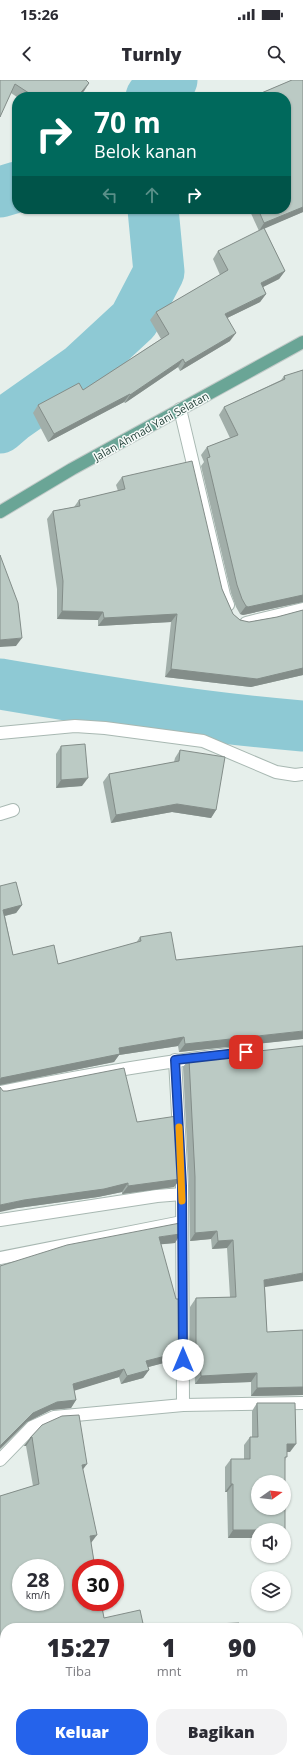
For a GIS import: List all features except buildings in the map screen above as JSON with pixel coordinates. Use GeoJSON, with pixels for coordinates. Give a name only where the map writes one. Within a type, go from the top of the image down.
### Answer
{"type":"FeatureCollection","features":[{"type":"Feature","properties":{"kind":"main road","name":"Jalan Ahmad Yani Selatan"},"geometry":{"type":"LineString","coordinates":[[0,512],[72,469],[303,342]]}},
{"type":"Feature","properties":{"kind":"street"},"geometry":{"type":"LineString","coordinates":[[180,409],[224,594],[234,617],[238,622],[243,623],[258,621],[303,609]]}},
{"type":"Feature","properties":{"kind":"street"},"geometry":{"type":"LineString","coordinates":[[0,733],[75,726],[105,728],[203,741],[276,772],[295,775],[303,774]]}},
{"type":"Feature","properties":{"kind":"street"},"geometry":{"type":"LineString","coordinates":[[0,814],[13,810]]}},
{"type":"Feature","properties":{"kind":"street"},"geometry":{"type":"LineString","coordinates":[[0,1092],[122,1068],[175,1060],[250,1052]]}},
{"type":"Feature","properties":{"kind":"street"},"geometry":{"type":"LineString","coordinates":[[175,1060],[182,1194],[183,1405]]}},
{"type":"Feature","properties":{"kind":"street"},"geometry":{"type":"LineString","coordinates":[[0,1220],[157,1196],[182,1194]]}},
{"type":"Feature","properties":{"kind":"street"},"geometry":{"type":"LineString","coordinates":[[0,1258],[182,1222]]}},
{"type":"Feature","properties":{"kind":"street"},"geometry":{"type":"LineString","coordinates":[[0,1460],[32,1427],[54,1417],[183,1405],[303,1403]]}},
{"type":"Feature","properties":{"kind":"waterway"},"geometry":{"type":"LineString","coordinates":[[155,92],[172,80]]}},
{"type":"Feature","properties":{"kind":"waterway"},"geometry":{"type":"LineString","coordinates":[[0,192],[12,188]]}},
{"type":"Feature","properties":{"kind":"waterway"},"geometry":{"type":"LineString","coordinates":[[0,428],[14,416],[81,369],[134,320],[159,272],[153,214]]}},
{"type":"Feature","properties":{"kind":"waterway"},"geometry":{"type":"LineString","coordinates":[[0,684],[189,714],[303,726]]}},
{"type":"Feature","properties":{"kind":"slow traffic"},"geometry":{"type":"LineString","coordinates":[[179,1127],[182,1201]]}},
{"type":"Feature","properties":{"kind":"route"},"geometry":{"type":"LineString","coordinates":[[183,1360],[182,1186],[175,1060],[246,1052]]}}]}
